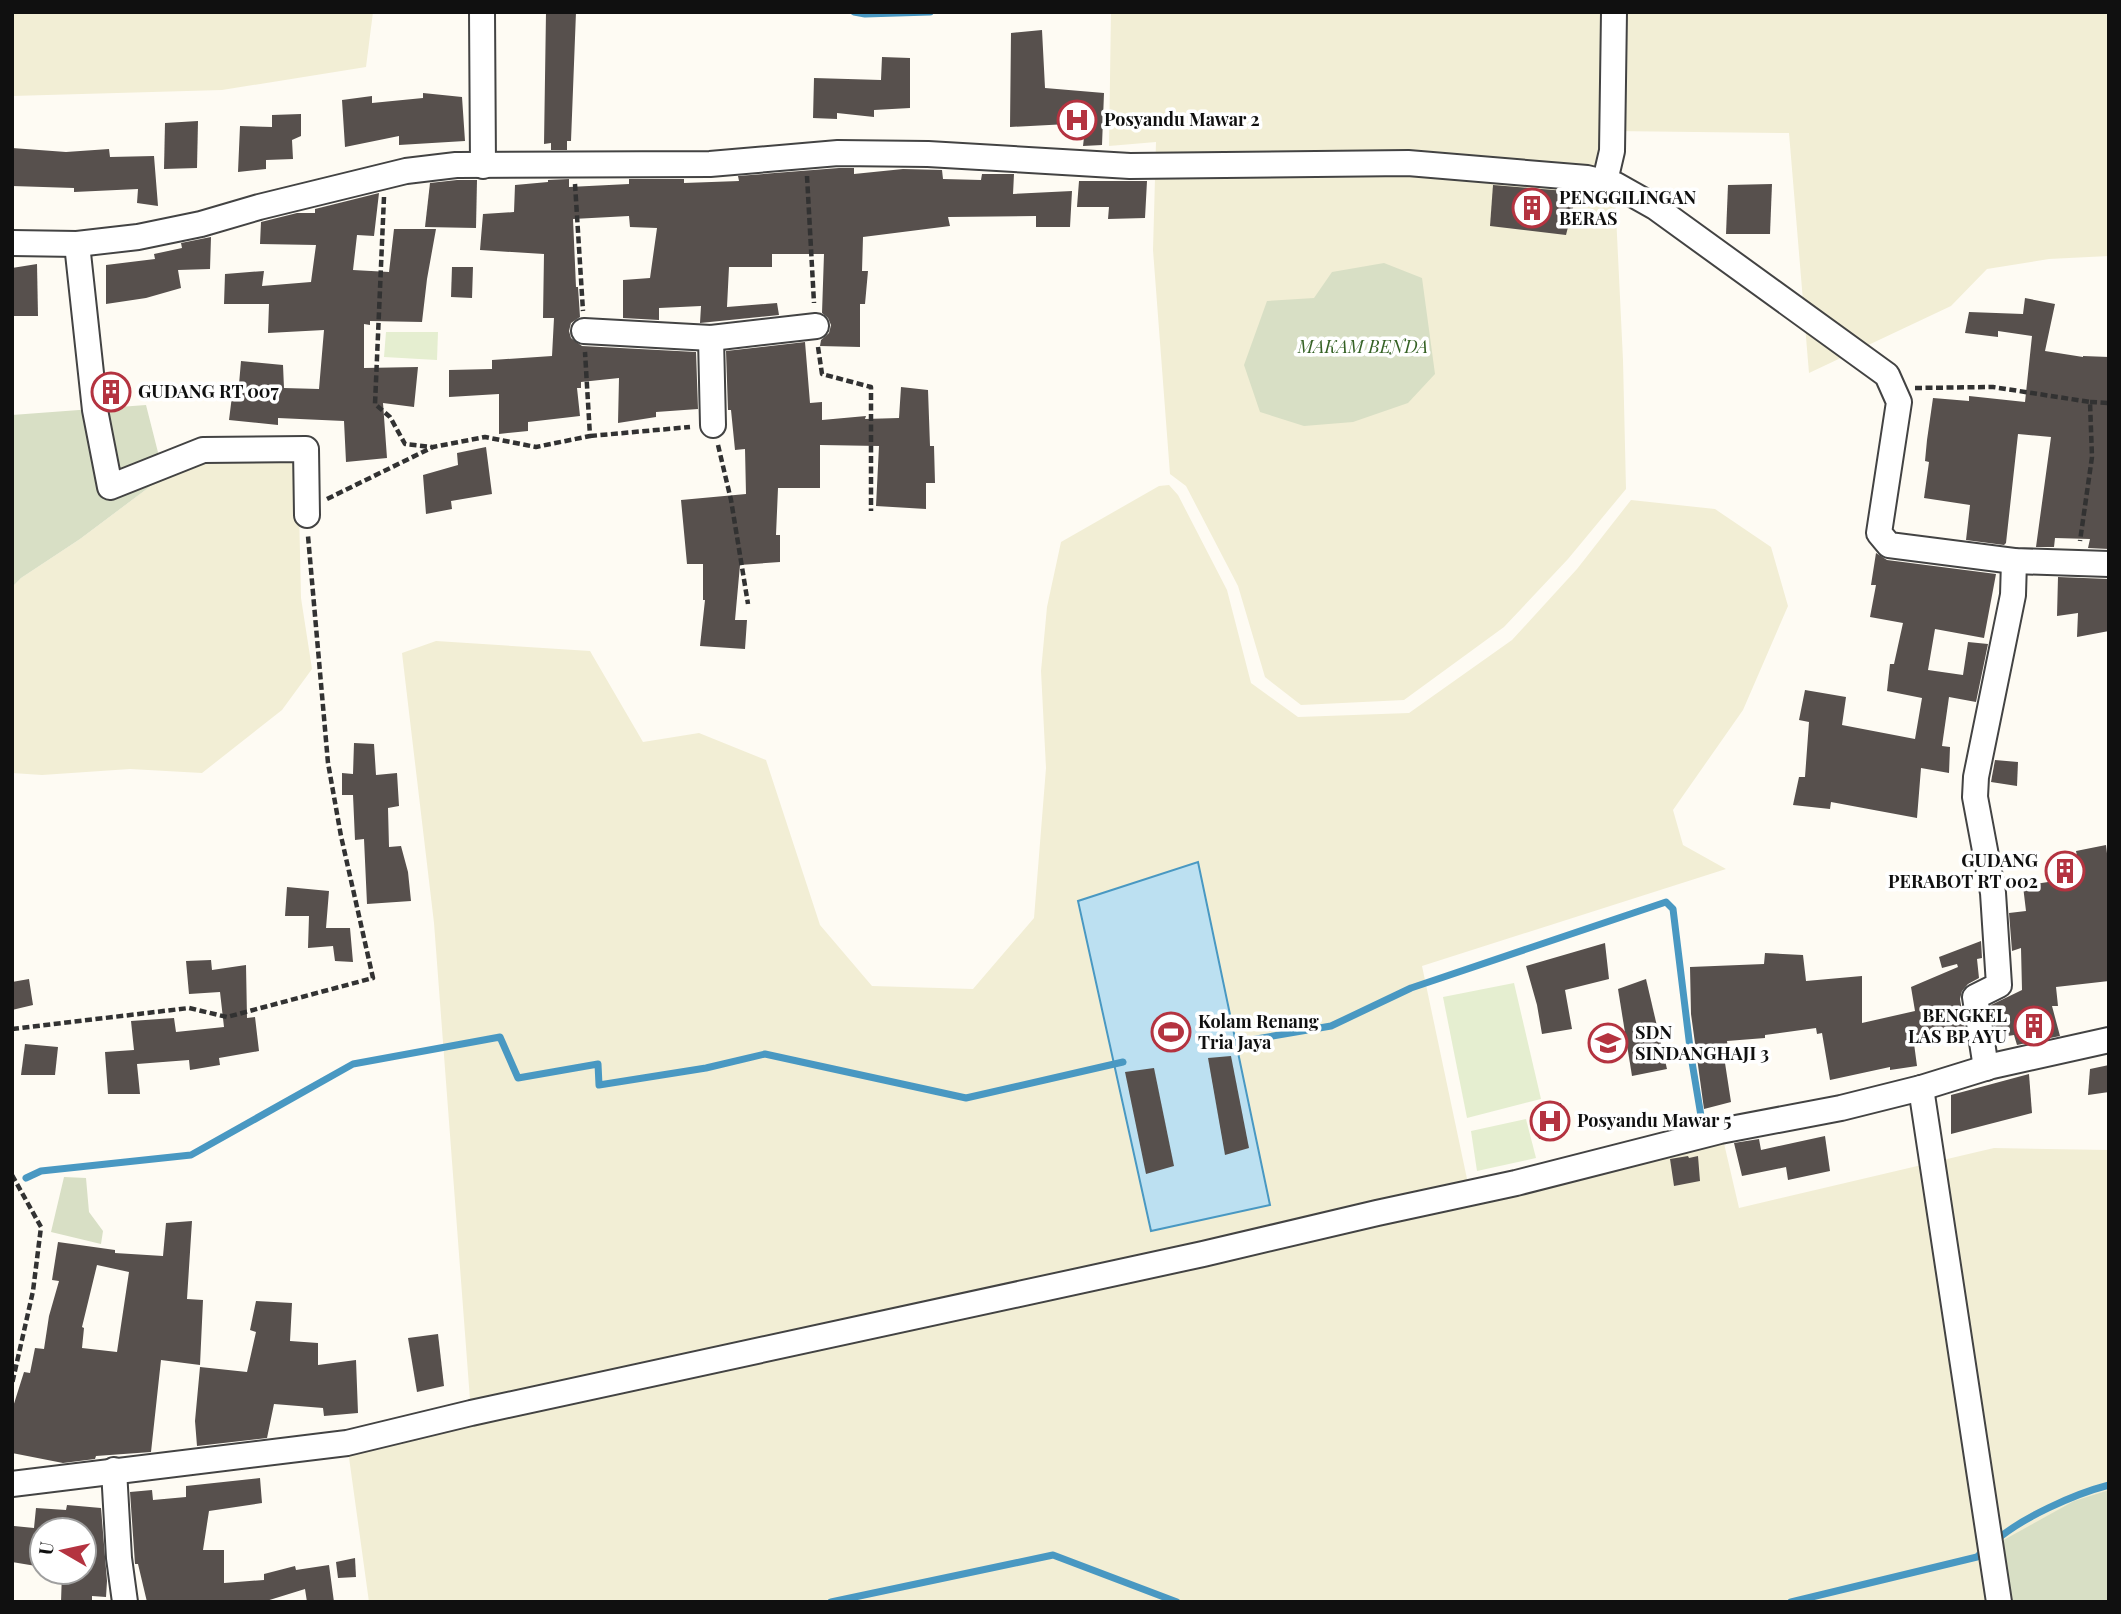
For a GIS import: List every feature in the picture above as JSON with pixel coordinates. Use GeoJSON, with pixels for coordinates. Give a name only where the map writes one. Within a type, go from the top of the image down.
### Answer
{"type":"FeatureCollection","features":[{"type":"Feature","properties":{"kind":"street"},"geometry":{"type":"LineString","coordinates":[[482,12],[483,166]]}},
{"type":"Feature","properties":{"kind":"street"},"geometry":{"type":"LineString","coordinates":[[1605,181],[1612,151],[1614,12]]}},
{"type":"Feature","properties":{"kind":"street"},"geometry":{"type":"LineString","coordinates":[[12,243],[77,244],[138,237],[201,224],[406,171],[456,165],[710,164],[827,153],[864,153],[929,154],[1130,166],[1408,163],[1605,181],[1655,207],[1887,375],[1899,402],[1879,533],[1889,545],[2014,561],[2109,564]]}},
{"type":"Feature","properties":{"kind":"street"},"geometry":{"type":"LineString","coordinates":[[77,244],[95,410],[110,486],[203,450],[306,449],[307,515]]}},
{"type":"Feature","properties":{"kind":"street"},"geometry":{"type":"LineString","coordinates":[[584,331],[711,338],[816,326]]}},
{"type":"Feature","properties":{"kind":"street"},"geometry":{"type":"LineString","coordinates":[[711,338],[713,425]]}},
{"type":"Feature","properties":{"kind":"street"},"geometry":{"type":"LineString","coordinates":[[1986,1068],[1975,997],[1999,985],[1993,894],[1975,797],[1976,777],[2012,595],[2014,561]]}},
{"type":"Feature","properties":{"kind":"street"},"geometry":{"type":"LineString","coordinates":[[12,1484],[347,1443],[471,1413],[1516,1183],[1720,1131],[1841,1108],[1922,1088],[1986,1068],[2109,1040]]}},
{"type":"Feature","properties":{"kind":"street"},"geometry":{"type":"LineString","coordinates":[[1922,1088],[1999,1602]]}},
{"type":"Feature","properties":{"kind":"street"},"geometry":{"type":"LineString","coordinates":[[114,1470],[119,1558],[125,1602]]}},
{"type":"Feature","properties":{"kind":"path"},"geometry":{"type":"LineString","coordinates":[[573,166],[582,271],[590,436]]}},
{"type":"Feature","properties":{"kind":"path"},"geometry":{"type":"LineString","coordinates":[[385,176],[375,404],[390,417],[405,443],[433,447]]}},
{"type":"Feature","properties":{"kind":"path"},"geometry":{"type":"LineString","coordinates":[[1893,388],[1993,387],[2109,403]]}},
{"type":"Feature","properties":{"kind":"path"},"geometry":{"type":"LineString","coordinates":[[2078,563],[2092,457],[2090,402]]}},
{"type":"Feature","properties":{"kind":"path"},"geometry":{"type":"LineString","coordinates":[[12,1029],[189,1008],[227,1017],[373,978],[330,775],[307,515],[321,501],[433,447],[485,437],[536,447],[590,436],[713,425],[731,500],[748,604]]}},
{"type":"Feature","properties":{"kind":"path"},"geometry":{"type":"LineString","coordinates":[[12,1175],[41,1227],[33,1291],[12,1384]]}},
{"type":"Feature","properties":{"kind":"green space"},"geometry":{"type":"Polygon","coordinates":[[[12,12],[373,12],[366,67],[222,90],[12,96],[12,12]]]}},
{"type":"Feature","properties":{"kind":"green space"},"geometry":{"type":"Polygon","coordinates":[[[1111,12],[2109,12],[2109,256],[2049,259],[1987,269],[1951,306],[1809,373],[1789,133],[1612,131],[1626,489],[1568,559],[1504,627],[1404,700],[1301,705],[1265,677],[1238,586],[1186,486],[1170,474],[1153,250],[1156,142],[1109,146],[1111,12]]]}},
{"type":"Feature","properties":{"kind":"green space","name":"MAKAM BENDA"},"geometry":{"type":"Polygon","coordinates":[[[1384,263],[1422,278],[1435,374],[1408,403],[1353,422],[1304,426],[1260,412],[1244,365],[1267,301],[1314,298],[1332,272],[1384,263]]]}},
{"type":"Feature","properties":{"kind":"green space"},"geometry":{"type":"Polygon","coordinates":[[[386,332],[438,332],[437,360],[384,357],[386,332]]]}},
{"type":"Feature","properties":{"kind":"green space"},"geometry":{"type":"Polygon","coordinates":[[[146,405],[164,476],[12,587],[12,415],[146,405]]]}},
{"type":"Feature","properties":{"kind":"green space"},"geometry":{"type":"Polygon","coordinates":[[[210,462],[298,462],[301,598],[312,669],[282,710],[202,773],[130,769],[42,775],[12,773],[12,587],[164,476],[210,462]]]}},
{"type":"Feature","properties":{"kind":"green space"},"geometry":{"type":"Polygon","coordinates":[[[1169,485],[1178,495],[1227,590],[1251,683],[1298,717],[1409,713],[1512,640],[1577,569],[1631,500],[1715,509],[1771,547],[1788,606],[1743,710],[1673,810],[1683,845],[1726,869],[1422,966],[1470,1193],[1723,1139],[1739,1208],[1994,1148],[2109,1150],[2109,1602],[369,1602],[347,1443],[471,1413],[434,923],[402,653],[436,641],[590,651],[643,742],[699,733],[766,760],[820,925],[872,986],[973,989],[1034,918],[1046,768],[1041,671],[1047,607],[1061,542],[1159,486],[1169,485]]]}},
{"type":"Feature","properties":{"kind":"green space"},"geometry":{"type":"Polygon","coordinates":[[[1514,983],[1541,1099],[1467,1118],[1443,997],[1514,983]]]}},
{"type":"Feature","properties":{"kind":"green space"},"geometry":{"type":"Polygon","coordinates":[[[1526,1119],[1536,1158],[1477,1171],[1471,1131],[1526,1119]]]}},
{"type":"Feature","properties":{"kind":"green space"},"geometry":{"type":"Polygon","coordinates":[[[64,1177],[86,1178],[89,1212],[103,1231],[101,1244],[51,1232],[64,1177]]]}},
{"type":"Feature","properties":{"kind":"green space"},"geometry":{"type":"Polygon","coordinates":[[[2109,1490],[2109,1602],[2001,1602],[1991,1547],[2074,1501],[2109,1490]]]}},
{"type":"Feature","properties":{"kind":"water","name":"Kolam Renang Tria Jaya"},"geometry":{"type":"Polygon","coordinates":[[[1198,862],[1270,1205],[1151,1231],[1078,901],[1198,862]]]}},
{"type":"Feature","properties":{"kind":"building"},"geometry":{"type":"Polygon","coordinates":[[[546,12],[576,12],[571,141],[567,141],[567,150],[551,150],[551,143],[544,144],[546,12]]]}},
{"type":"Feature","properties":{"kind":"building"},"geometry":{"type":"Polygon","coordinates":[[[1042,30],[1045,88],[1104,93],[1102,145],[1083,146],[1085,129],[1068,129],[1068,124],[1010,127],[1011,33],[1042,30]]]}},
{"type":"Feature","properties":{"kind":"building"},"geometry":{"type":"Polygon","coordinates":[[[882,57],[910,58],[910,108],[874,110],[874,117],[837,113],[837,119],[813,118],[814,78],[881,80],[882,57]]]}},
{"type":"Feature","properties":{"kind":"building"},"geometry":{"type":"Polygon","coordinates":[[[423,93],[462,97],[465,141],[399,145],[399,136],[345,147],[342,100],[372,96],[372,103],[423,98],[423,93]]]}},
{"type":"Feature","properties":{"kind":"building"},"geometry":{"type":"Polygon","coordinates":[[[301,114],[301,136],[292,140],[293,159],[266,160],[266,169],[238,172],[240,126],[272,127],[272,115],[301,114]]]}},
{"type":"Feature","properties":{"kind":"building"},"geometry":{"type":"Polygon","coordinates":[[[198,121],[197,168],[164,169],[165,123],[198,121]]]}},
{"type":"Feature","properties":{"kind":"building"},"geometry":{"type":"Polygon","coordinates":[[[12,148],[66,152],[109,149],[110,157],[154,156],[158,206],[137,203],[138,189],[74,192],[74,188],[12,186],[12,148]]]}},
{"type":"Feature","properties":{"kind":"building"},"geometry":{"type":"Polygon","coordinates":[[[854,168],[854,174],[903,169],[942,170],[943,179],[981,180],[982,174],[1014,174],[1013,194],[1072,191],[1070,227],[1036,227],[1036,216],[948,217],[950,226],[863,237],[862,271],[868,271],[865,304],[860,304],[860,347],[820,346],[831,325],[822,313],[824,254],[772,254],[772,267],[729,267],[727,307],[777,303],[779,315],[700,323],[701,306],[659,308],[659,320],[623,318],[623,280],[650,278],[657,228],[630,227],[629,216],[573,219],[580,317],[571,323],[571,338],[582,346],[696,352],[698,409],[656,412],[656,417],[618,423],[619,378],[581,382],[581,388],[577,388],[580,416],[528,422],[528,431],[499,434],[499,394],[449,397],[449,370],[492,369],[492,360],[552,356],[554,318],[543,318],[544,254],[480,250],[483,214],[514,212],[515,185],[569,179],[569,187],[629,184],[629,179],[684,179],[684,183],[739,181],[738,176],[854,168]]]}},
{"type":"Feature","properties":{"kind":"building"},"geometry":{"type":"Polygon","coordinates":[[[477,180],[476,228],[425,227],[430,183],[477,180]]]}},
{"type":"Feature","properties":{"kind":"building"},"geometry":{"type":"Polygon","coordinates":[[[1079,181],[1147,181],[1145,218],[1108,219],[1109,207],[1077,207],[1079,181]]]}},
{"type":"Feature","properties":{"kind":"building"},"geometry":{"type":"Polygon","coordinates":[[[1772,184],[1770,234],[1726,234],[1728,185],[1772,184]]]}},
{"type":"Feature","properties":{"kind":"building","name":"PENGGILINGAN BERAS"},"geometry":{"type":"Polygon","coordinates":[[[1493,185],[1577,192],[1566,235],[1490,226],[1493,185]]]}},
{"type":"Feature","properties":{"kind":"building"},"geometry":{"type":"Polygon","coordinates":[[[379,193],[374,236],[357,235],[353,270],[389,272],[394,229],[436,229],[422,322],[370,321],[370,325],[364,324],[364,368],[418,367],[414,407],[383,403],[387,458],[346,462],[344,421],[278,418],[278,425],[229,420],[232,396],[238,396],[241,361],[283,365],[284,388],[319,389],[324,330],[268,333],[269,304],[224,304],[225,274],[264,271],[262,286],[311,282],[316,245],[260,244],[261,222],[297,213],[315,213],[315,209],[379,193]]]}},
{"type":"Feature","properties":{"kind":"building"},"geometry":{"type":"Polygon","coordinates":[[[211,237],[210,269],[178,270],[181,288],[146,298],[106,304],[106,265],[155,259],[154,254],[182,248],[181,243],[211,237]]]}},
{"type":"Feature","properties":{"kind":"building"},"geometry":{"type":"Polygon","coordinates":[[[37,264],[38,316],[12,316],[12,268],[37,264]]]}},
{"type":"Feature","properties":{"kind":"building"},"geometry":{"type":"Polygon","coordinates":[[[452,267],[473,267],[472,298],[451,297],[452,267]]]}},
{"type":"Feature","properties":{"kind":"building"},"geometry":{"type":"Polygon","coordinates":[[[2025,298],[2055,304],[2045,351],[2083,357],[2109,357],[2109,549],[2088,548],[2090,539],[2055,538],[2054,547],[2036,547],[2051,437],[2018,434],[2004,545],[1966,540],[1970,505],[1924,498],[1929,462],[1925,461],[1933,398],[1969,401],[1969,396],[2025,402],[2032,336],[1998,331],[1998,337],[1965,333],[1969,312],[2023,314],[2025,298]]]}},
{"type":"Feature","properties":{"kind":"building"},"geometry":{"type":"Polygon","coordinates":[[[805,342],[810,403],[822,402],[822,420],[866,416],[865,419],[899,418],[901,387],[928,390],[930,446],[934,446],[935,483],[926,483],[926,509],[876,506],[879,446],[820,445],[820,488],[778,488],[776,535],[780,535],[780,562],[740,565],[735,620],[747,620],[745,649],[700,646],[705,600],[703,564],[687,564],[681,500],[746,494],[745,449],[735,450],[731,410],[728,410],[726,351],[805,342]]]}},
{"type":"Feature","properties":{"kind":"building"},"geometry":{"type":"Polygon","coordinates":[[[107,382],[123,383],[122,402],[109,402],[107,382]]]}},
{"type":"Feature","properties":{"kind":"building"},"geometry":{"type":"Polygon","coordinates":[[[486,447],[492,494],[451,501],[452,509],[426,514],[423,475],[458,465],[457,453],[486,447]]]}},
{"type":"Feature","properties":{"kind":"building"},"geometry":{"type":"Polygon","coordinates":[[[1876,553],[1887,560],[1996,574],[1984,638],[1935,629],[1928,670],[1963,675],[1968,642],[1988,644],[1976,702],[1949,697],[1942,746],[1950,747],[1949,773],[1921,768],[1917,818],[1831,802],[1830,809],[1793,805],[1799,777],[1805,777],[1809,722],[1799,720],[1805,690],[1846,697],[1842,725],[1915,739],[1922,698],[1887,691],[1890,664],[1894,664],[1903,623],[1870,617],[1876,585],[1871,585],[1876,553]]]}},
{"type":"Feature","properties":{"kind":"building"},"geometry":{"type":"Polygon","coordinates":[[[2058,577],[2109,579],[2109,631],[2077,637],[2078,613],[2057,616],[2058,577]]]}},
{"type":"Feature","properties":{"kind":"building"},"geometry":{"type":"Polygon","coordinates":[[[354,743],[374,744],[376,775],[397,773],[399,806],[388,808],[389,847],[401,846],[408,872],[411,901],[367,904],[364,839],[355,840],[353,795],[342,795],[342,773],[353,774],[354,743]]]}},
{"type":"Feature","properties":{"kind":"building"},"geometry":{"type":"Polygon","coordinates":[[[1995,760],[2018,762],[2017,786],[1991,782],[1995,760]]]}},
{"type":"Feature","properties":{"kind":"building"},"geometry":{"type":"Polygon","coordinates":[[[2106,845],[2109,870],[2109,981],[2056,987],[2058,1006],[2052,1006],[2060,1036],[2017,1045],[2014,1035],[1996,1038],[1991,1005],[2022,990],[2021,948],[2012,951],[2009,913],[2026,911],[2023,886],[2061,880],[2058,865],[2078,861],[2076,851],[2106,845]]]}},
{"type":"Feature","properties":{"kind":"building"},"geometry":{"type":"Polygon","coordinates":[[[287,887],[329,891],[326,928],[350,928],[353,962],[335,961],[333,946],[308,948],[309,916],[285,916],[287,887]]]}},
{"type":"Feature","properties":{"kind":"building"},"geometry":{"type":"Polygon","coordinates":[[[1981,941],[1982,958],[1977,959],[1979,978],[1968,984],[1960,999],[1965,1029],[1913,1036],[1917,1066],[1890,1070],[1890,1067],[1830,1080],[1822,1033],[1817,1034],[1816,1028],[1765,1035],[1765,1038],[1727,1041],[1728,1049],[1723,1050],[1731,1102],[1704,1109],[1691,1014],[1690,967],[1764,964],[1765,953],[1803,955],[1806,981],[1862,976],[1862,1023],[1915,1011],[1911,987],[1958,967],[1957,964],[1942,968],[1939,957],[1981,941]]]}},
{"type":"Feature","properties":{"kind":"building"},"geometry":{"type":"Polygon","coordinates":[[[1605,943],[1609,979],[1565,990],[1572,1029],[1542,1034],[1526,966],[1605,943]]]}},
{"type":"Feature","properties":{"kind":"building"},"geometry":{"type":"Polygon","coordinates":[[[211,960],[212,970],[246,965],[247,1018],[255,1017],[259,1051],[219,1058],[220,1065],[190,1070],[189,1060],[137,1064],[140,1094],[108,1094],[105,1052],[134,1050],[131,1021],[174,1018],[176,1032],[224,1027],[220,992],[189,994],[186,961],[211,960]]]}},
{"type":"Feature","properties":{"kind":"building"},"geometry":{"type":"Polygon","coordinates":[[[29,979],[33,1005],[12,1010],[12,982],[29,979]]]}},
{"type":"Feature","properties":{"kind":"building"},"geometry":{"type":"Polygon","coordinates":[[[1646,979],[1667,1069],[1632,1076],[1618,989],[1646,979]]]}},
{"type":"Feature","properties":{"kind":"building"},"geometry":{"type":"Polygon","coordinates":[[[25,1044],[58,1047],[55,1075],[21,1075],[25,1044]]]}},
{"type":"Feature","properties":{"kind":"building"},"geometry":{"type":"Polygon","coordinates":[[[1231,1056],[1249,1148],[1225,1155],[1208,1058],[1231,1056]]]}},
{"type":"Feature","properties":{"kind":"building"},"geometry":{"type":"Polygon","coordinates":[[[2109,1065],[2109,1092],[2088,1095],[2090,1069],[2109,1065]]]}},
{"type":"Feature","properties":{"kind":"building"},"geometry":{"type":"Polygon","coordinates":[[[1154,1068],[1174,1166],[1146,1174],[1125,1072],[1154,1068]]]}},
{"type":"Feature","properties":{"kind":"building"},"geometry":{"type":"Polygon","coordinates":[[[2029,1074],[2032,1113],[1951,1134],[1951,1095],[2029,1074]]]}},
{"type":"Feature","properties":{"kind":"building","name":"Posyandu Mawar 5"},"geometry":{"type":"Polygon","coordinates":[[[1561,1103],[1568,1131],[1539,1139],[1533,1111],[1561,1103]]]}},
{"type":"Feature","properties":{"kind":"building"},"geometry":{"type":"Polygon","coordinates":[[[1825,1136],[1830,1171],[1788,1180],[1786,1167],[1742,1176],[1734,1143],[1759,1139],[1761,1150],[1825,1136]]]}},
{"type":"Feature","properties":{"kind":"building"},"geometry":{"type":"Polygon","coordinates":[[[1698,1156],[1700,1181],[1674,1186],[1670,1159],[1698,1156]]]}},
{"type":"Feature","properties":{"kind":"building"},"geometry":{"type":"Polygon","coordinates":[[[192,1221],[187,1299],[203,1300],[200,1365],[161,1360],[151,1452],[96,1456],[95,1459],[63,1463],[12,1453],[12,1410],[24,1372],[30,1373],[35,1348],[44,1349],[49,1316],[59,1281],[52,1280],[58,1242],[115,1250],[115,1253],[163,1256],[166,1223],[192,1221]],[[97,1265],[82,1327],[82,1348],[117,1352],[129,1272],[97,1265]]]}},
{"type":"Feature","properties":{"kind":"building"},"geometry":{"type":"Polygon","coordinates":[[[256,1301],[292,1303],[290,1341],[318,1343],[318,1365],[356,1360],[358,1413],[324,1416],[323,1408],[274,1404],[267,1438],[197,1446],[195,1421],[200,1367],[247,1372],[256,1332],[250,1330],[256,1301]]]}},
{"type":"Feature","properties":{"kind":"building"},"geometry":{"type":"Polygon","coordinates":[[[438,1334],[444,1386],[417,1392],[408,1338],[438,1334]]]}},
{"type":"Feature","properties":{"kind":"building"},"geometry":{"type":"Polygon","coordinates":[[[260,1478],[262,1503],[209,1511],[203,1550],[224,1550],[224,1583],[264,1580],[264,1574],[295,1566],[296,1570],[329,1565],[334,1602],[307,1602],[305,1589],[263,1602],[147,1602],[138,1564],[135,1564],[130,1492],[152,1490],[153,1500],[186,1497],[186,1486],[260,1478]]]}},
{"type":"Feature","properties":{"kind":"building"},"geometry":{"type":"Polygon","coordinates":[[[67,1505],[101,1508],[106,1597],[92,1596],[92,1602],[61,1602],[62,1586],[98,1586],[98,1516],[35,1516],[36,1508],[66,1510],[67,1505]]]}},
{"type":"Feature","properties":{"kind":"building"},"geometry":{"type":"Polygon","coordinates":[[[14,1526],[28,1527],[28,1565],[12,1562],[14,1526]]]}},
{"type":"Feature","properties":{"kind":"building"},"geometry":{"type":"Polygon","coordinates":[[[355,1558],[356,1577],[338,1578],[336,1562],[355,1558]]]}},
{"type":"Feature","properties":{"kind":"waterway"},"geometry":{"type":"LineString","coordinates":[[854,12],[930,12]]}},
{"type":"Feature","properties":{"kind":"waterway"},"geometry":{"type":"LineString","coordinates":[[1227,1044],[1331,1026],[1411,988],[1666,902],[1673,909],[1701,1116]]}},
{"type":"Feature","properties":{"kind":"waterway"},"geometry":{"type":"LineString","coordinates":[[26,1178],[41,1171],[191,1155],[353,1064],[500,1037],[518,1078],[598,1064],[599,1085],[706,1068],[765,1054],[966,1098],[1123,1062]]}},
{"type":"Feature","properties":{"kind":"waterway"},"geometry":{"type":"LineString","coordinates":[[1994,1542],[2018,1524],[2048,1508],[2109,1485]]}},
{"type":"Feature","properties":{"kind":"waterway"},"geometry":{"type":"LineString","coordinates":[[1791,1602],[1977,1557],[1985,1549]]}},
{"type":"Feature","properties":{"kind":"waterway"},"geometry":{"type":"LineString","coordinates":[[831,1602],[1053,1555],[1177,1602]]}},
{"type":"Feature","properties":{"kind":"place","name":"Posyandu Mawar 2"},"geometry":{"type":"Point","coordinates":[1077,120]}},
{"type":"Feature","properties":{"kind":"place","name":"PENGGILINGAN BERAS"},"geometry":{"type":"Point","coordinates":[1532,208]}},
{"type":"Feature","properties":{"kind":"place","name":"GUDANG RT 007"},"geometry":{"type":"Point","coordinates":[111,392]}},
{"type":"Feature","properties":{"kind":"place","name":"GUDANG PERABOT RT 002"},"geometry":{"type":"Point","coordinates":[2065,871]}},
{"type":"Feature","properties":{"kind":"place","name":"BENGKEL LAS BP AYU"},"geometry":{"type":"Point","coordinates":[2034,1026]}},
{"type":"Feature","properties":{"kind":"place","name":"Kolam Renang Tria Jaya"},"geometry":{"type":"Point","coordinates":[1171,1032]}},
{"type":"Feature","properties":{"kind":"place","name":"SDN SINDANGHAJI 3"},"geometry":{"type":"Point","coordinates":[1608,1043]}},
{"type":"Feature","properties":{"kind":"place","name":"Posyandu Mawar 5"},"geometry":{"type":"Point","coordinates":[1550,1121]}}]}
